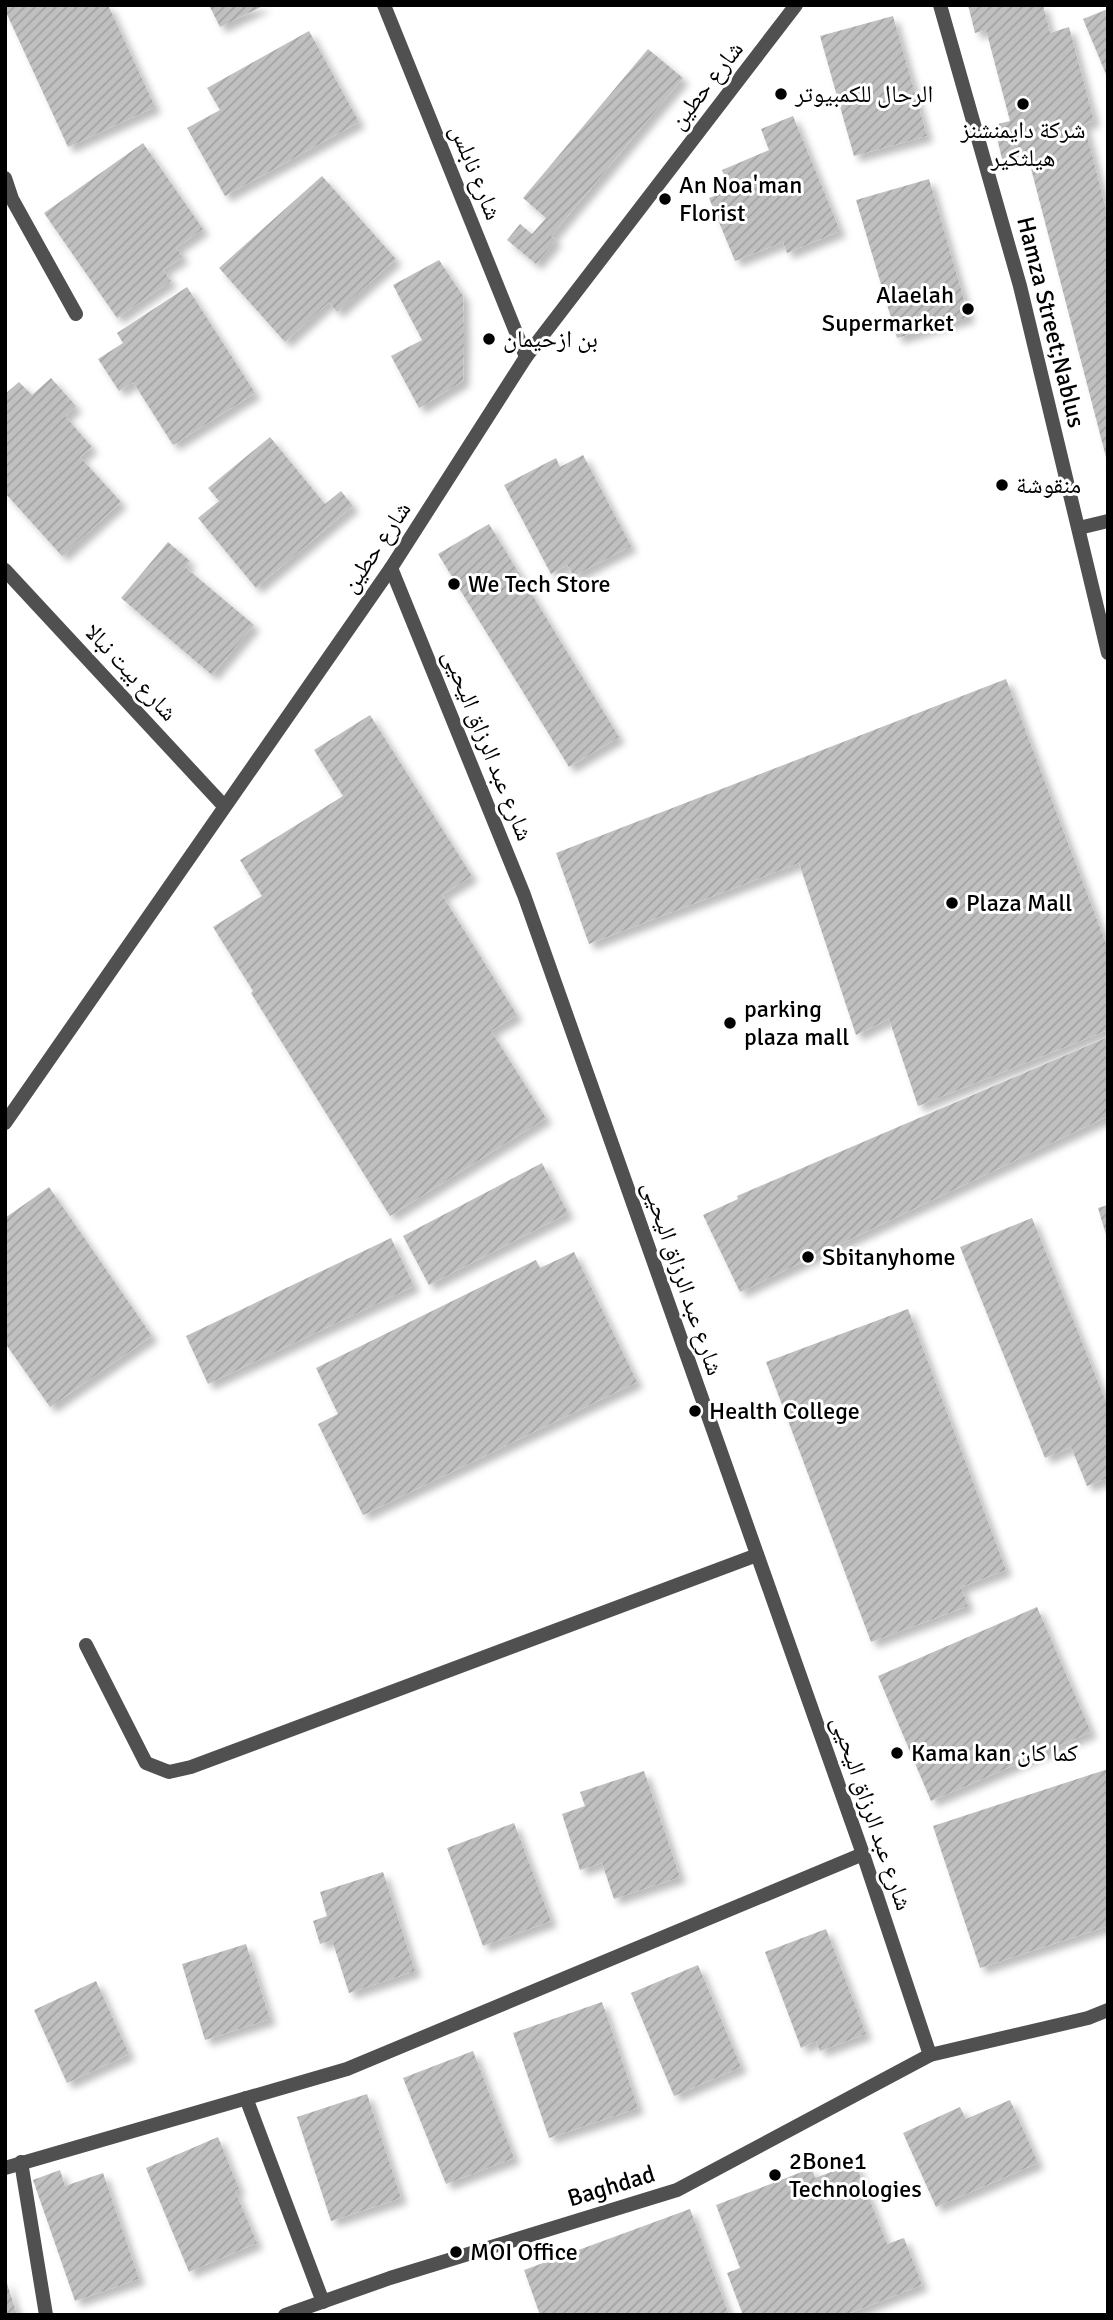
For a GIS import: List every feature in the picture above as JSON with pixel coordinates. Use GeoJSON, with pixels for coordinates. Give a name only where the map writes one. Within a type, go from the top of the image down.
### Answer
{"type":"FeatureCollection","features":[{"type":"Feature","properties":{"kind":"street","name":"شارع نابلس"},"geometry":{"type":"LineString","coordinates":[[384,5],[526,356]]}},
{"type":"Feature","properties":{"kind":"street","name":"شارع حطين"},"geometry":{"type":"LineString","coordinates":[[5,1123],[391,568],[526,356],[796,5]]}},
{"type":"Feature","properties":{"kind":"street","name":"Hamza Street;Nablus"},"geometry":{"type":"LineString","coordinates":[[940,5],[1020,286],[1108,653]]}},
{"type":"Feature","properties":{"kind":"street"},"geometry":{"type":"LineString","coordinates":[[5,178],[12,199],[76,314]]}},
{"type":"Feature","properties":{"kind":"street"},"geometry":{"type":"LineString","coordinates":[[1079,528],[1108,522]]}},
{"type":"Feature","properties":{"kind":"street","name":"شارع عبد الرزاق اليحيى"},"geometry":{"type":"LineString","coordinates":[[391,568],[524,895],[863,1854],[930,2055]]}},
{"type":"Feature","properties":{"kind":"street","name":"شارع بيت نبالا"},"geometry":{"type":"LineString","coordinates":[[5,570],[224,806]]}},
{"type":"Feature","properties":{"kind":"street"},"geometry":{"type":"LineString","coordinates":[[86,1645],[146,1763],[169,1772],[191,1767],[757,1555]]}},
{"type":"Feature","properties":{"kind":"street"},"geometry":{"type":"LineString","coordinates":[[5,2168],[347,2069],[863,1854]]}},
{"type":"Feature","properties":{"kind":"street"},"geometry":{"type":"LineString","coordinates":[[930,2055],[1088,2018],[1108,2010]]}},
{"type":"Feature","properties":{"kind":"street"},"geometry":{"type":"LineString","coordinates":[[1088,2018],[1108,2018]]}},
{"type":"Feature","properties":{"kind":"street","name":"Baghdad"},"geometry":{"type":"LineString","coordinates":[[285,2315],[390,2278],[677,2190],[930,2055]]}},
{"type":"Feature","properties":{"kind":"street"},"geometry":{"type":"LineString","coordinates":[[246,2098],[323,2302]]}},
{"type":"Feature","properties":{"kind":"street"},"geometry":{"type":"LineString","coordinates":[[21,2162],[46,2315]]}},
{"type":"Feature","properties":{"kind":"building"},"geometry":{"type":"Polygon","coordinates":[[[5,5],[108,5],[155,107],[68,147],[5,5]]]}},
{"type":"Feature","properties":{"kind":"building"},"geometry":{"type":"Polygon","coordinates":[[[209,5],[265,5],[220,27],[209,5]]]}},
{"type":"Feature","properties":{"kind":"building"},"geometry":{"type":"Polygon","coordinates":[[[968,5],[1043,5],[1050,33],[1069,27],[1094,121],[1084,124],[1108,217],[1108,465],[1027,153],[1002,159],[994,125],[1010,121],[986,30],[975,33],[968,5]]]}},
{"type":"Feature","properties":{"kind":"building"},"geometry":{"type":"Polygon","coordinates":[[[1108,9],[1108,79],[1083,19],[1108,9]]]}},
{"type":"Feature","properties":{"kind":"building"},"geometry":{"type":"Polygon","coordinates":[[[893,16],[927,136],[854,156],[820,36],[893,16]]]}},
{"type":"Feature","properties":{"kind":"building"},"geometry":{"type":"Polygon","coordinates":[[[309,31],[359,122],[225,196],[187,128],[220,110],[207,88],[309,31]]]}},
{"type":"Feature","properties":{"kind":"building"},"geometry":{"type":"Polygon","coordinates":[[[648,49],[683,78],[551,236],[556,240],[536,264],[507,240],[520,224],[532,234],[546,218],[523,198],[648,49]]]}},
{"type":"Feature","properties":{"kind":"building"},"geometry":{"type":"Polygon","coordinates":[[[793,116],[840,231],[787,253],[783,242],[735,261],[709,198],[730,190],[722,170],[769,150],[761,129],[793,116]]]}},
{"type":"Feature","properties":{"kind":"building"},"geometry":{"type":"Polygon","coordinates":[[[143,143],[203,229],[176,248],[183,257],[163,270],[171,281],[117,318],[44,213],[143,143]]]}},
{"type":"Feature","properties":{"kind":"building"},"geometry":{"type":"Polygon","coordinates":[[[322,176],[396,259],[337,312],[329,302],[285,342],[219,268],[322,176]]]}},
{"type":"Feature","properties":{"kind":"building"},"geometry":{"type":"Polygon","coordinates":[[[929,179],[969,317],[897,338],[856,200],[929,179]]]}},
{"type":"Feature","properties":{"kind":"building"},"geometry":{"type":"Polygon","coordinates":[[[439,260],[463,296],[463,381],[419,408],[391,356],[422,340],[393,285],[439,260]]]}},
{"type":"Feature","properties":{"kind":"building"},"geometry":{"type":"Polygon","coordinates":[[[187,287],[255,393],[173,445],[133,382],[119,391],[98,359],[123,343],[117,333],[187,287]]]}},
{"type":"Feature","properties":{"kind":"building"},"geometry":{"type":"Polygon","coordinates":[[[51,378],[76,406],[65,416],[92,447],[80,457],[121,502],[62,556],[5,493],[5,394],[19,382],[32,395],[51,378]]]}},
{"type":"Feature","properties":{"kind":"building"},"geometry":{"type":"Polygon","coordinates":[[[270,437],[325,504],[341,491],[353,506],[256,588],[198,518],[219,501],[208,488],[270,437]]]}},
{"type":"Feature","properties":{"kind":"building"},"geometry":{"type":"Polygon","coordinates":[[[583,455],[631,546],[574,576],[567,565],[551,574],[504,485],[556,458],[560,467],[583,455]]]}},
{"type":"Feature","properties":{"kind":"building"},"geometry":{"type":"Polygon","coordinates":[[[489,524],[619,737],[569,767],[438,554],[489,524]]]}},
{"type":"Feature","properties":{"kind":"building"},"geometry":{"type":"Polygon","coordinates":[[[168,542],[190,561],[185,567],[254,625],[212,675],[121,598],[168,542]]]}},
{"type":"Feature","properties":{"kind":"building","name":"Plaza Mall"},"geometry":{"type":"Polygon","coordinates":[[[1006,679],[1108,949],[1108,1030],[918,1106],[889,1019],[856,1035],[799,863],[589,944],[556,853],[1006,679]]]}},
{"type":"Feature","properties":{"kind":"building"},"geometry":{"type":"Polygon","coordinates":[[[370,715],[472,876],[442,895],[517,1015],[491,1031],[546,1118],[390,1216],[213,927],[262,896],[240,860],[343,796],[314,750],[370,715]]]}},
{"type":"Feature","properties":{"kind":"building"},"geometry":{"type":"Polygon","coordinates":[[[1108,1037],[1108,1116],[740,1292],[703,1215],[738,1199],[737,1196],[1108,1037]]]}},
{"type":"Feature","properties":{"kind":"building"},"geometry":{"type":"Polygon","coordinates":[[[542,1163],[568,1213],[429,1285],[403,1236],[542,1163]]]}},
{"type":"Feature","properties":{"kind":"building"},"geometry":{"type":"Polygon","coordinates":[[[49,1187],[152,1336],[50,1407],[5,1343],[5,1218],[49,1187]]]}},
{"type":"Feature","properties":{"kind":"building"},"geometry":{"type":"Polygon","coordinates":[[[1108,1205],[1108,1238],[1107,1238],[1098,1208],[1108,1205]]]}},
{"type":"Feature","properties":{"kind":"building"},"geometry":{"type":"Polygon","coordinates":[[[1032,1218],[1108,1407],[1108,1485],[1105,1479],[1087,1486],[1071,1447],[1045,1458],[960,1247],[1032,1218]]]}},
{"type":"Feature","properties":{"kind":"building"},"geometry":{"type":"Polygon","coordinates":[[[391,1238],[414,1286],[208,1384],[186,1336],[391,1238]]]}},
{"type":"Feature","properties":{"kind":"building"},"geometry":{"type":"Polygon","coordinates":[[[574,1252],[637,1382],[363,1515],[318,1424],[338,1414],[316,1368],[536,1260],[540,1268],[574,1252]]]}},
{"type":"Feature","properties":{"kind":"building"},"geometry":{"type":"Polygon","coordinates":[[[908,1309],[1006,1570],[961,1587],[968,1606],[871,1642],[766,1362],[908,1309]]]}},
{"type":"Feature","properties":{"kind":"building"},"geometry":{"type":"Polygon","coordinates":[[[1037,1607],[1091,1732],[931,1801],[878,1676],[1037,1607]]]}},
{"type":"Feature","properties":{"kind":"building"},"geometry":{"type":"Polygon","coordinates":[[[1108,1769],[1108,1926],[980,1968],[933,1826],[1108,1769]]]}},
{"type":"Feature","properties":{"kind":"building"},"geometry":{"type":"Polygon","coordinates":[[[644,1771],[680,1877],[614,1899],[602,1863],[580,1870],[562,1814],[585,1806],[580,1792],[644,1771]]]}},
{"type":"Feature","properties":{"kind":"building"},"geometry":{"type":"Polygon","coordinates":[[[514,1823],[551,1921],[483,1946],[447,1848],[514,1823]]]}},
{"type":"Feature","properties":{"kind":"building"},"geometry":{"type":"Polygon","coordinates":[[[383,1872],[415,1971],[349,1993],[332,1940],[320,1944],[313,1921],[327,1916],[320,1892],[383,1872]]]}},
{"type":"Feature","properties":{"kind":"building"},"geometry":{"type":"Polygon","coordinates":[[[826,1929],[866,2034],[820,2051],[816,2041],[801,2048],[765,1952],[826,1929]]]}},
{"type":"Feature","properties":{"kind":"building"},"geometry":{"type":"Polygon","coordinates":[[[246,1944],[270,2019],[205,2040],[182,1964],[246,1944]]]}},
{"type":"Feature","properties":{"kind":"building"},"geometry":{"type":"Polygon","coordinates":[[[698,1965],[741,2067],[674,2096],[631,1993],[698,1965]]]}},
{"type":"Feature","properties":{"kind":"building"},"geometry":{"type":"Polygon","coordinates":[[[96,1981],[129,2054],[67,2083],[34,2010],[96,1981]]]}},
{"type":"Feature","properties":{"kind":"building"},"geometry":{"type":"Polygon","coordinates":[[[602,2002],[638,2108],[549,2138],[513,2033],[602,2002]]]}},
{"type":"Feature","properties":{"kind":"building"},"geometry":{"type":"Polygon","coordinates":[[[473,2051],[514,2158],[446,2184],[403,2078],[473,2051]]]}},
{"type":"Feature","properties":{"kind":"building"},"geometry":{"type":"Polygon","coordinates":[[[367,2094],[401,2198],[331,2221],[297,2117],[367,2094]]]}},
{"type":"Feature","properties":{"kind":"building"},"geometry":{"type":"Polygon","coordinates":[[[1010,2100],[1038,2163],[936,2207],[903,2133],[960,2107],[966,2119],[1010,2100]]]}},
{"type":"Feature","properties":{"kind":"building"},"geometry":{"type":"Polygon","coordinates":[[[218,2137],[239,2189],[235,2191],[257,2243],[189,2272],[146,2168],[218,2137]]]}},
{"type":"Feature","properties":{"kind":"building"},"geometry":{"type":"Polygon","coordinates":[[[855,2163],[887,2244],[904,2238],[922,2285],[845,2315],[743,2315],[727,2273],[740,2268],[716,2205],[812,2168],[815,2178],[855,2163]]]}},
{"type":"Feature","properties":{"kind":"building"},"geometry":{"type":"Polygon","coordinates":[[[60,2170],[65,2186],[103,2173],[139,2279],[75,2301],[33,2180],[60,2170]]]}},
{"type":"Feature","properties":{"kind":"building"},"geometry":{"type":"Polygon","coordinates":[[[690,2209],[729,2315],[540,2315],[524,2270],[690,2209]]]}},
{"type":"Feature","properties":{"kind":"building"},"geometry":{"type":"Polygon","coordinates":[[[6,2280],[17,2315],[5,2315],[6,2280]]]}},
{"type":"Feature","properties":{"kind":"place","name":"الرحال للكمبيوتر"},"geometry":{"type":"Point","coordinates":[781,94]}},
{"type":"Feature","properties":{"kind":"place","name":"شركة دايمنشنز هيلثكير"},"geometry":{"type":"Point","coordinates":[1023,104]}},
{"type":"Feature","properties":{"kind":"place","name":"An Noa'man Florist"},"geometry":{"type":"Point","coordinates":[665,199]}},
{"type":"Feature","properties":{"kind":"place","name":"Alaelah Supermarket"},"geometry":{"type":"Point","coordinates":[968,309]}},
{"type":"Feature","properties":{"kind":"place","name":"بن ازحيمان"},"geometry":{"type":"Point","coordinates":[489,339]}},
{"type":"Feature","properties":{"kind":"place","name":"منقوشة"},"geometry":{"type":"Point","coordinates":[1002,485]}},
{"type":"Feature","properties":{"kind":"place","name":"We Tech Store"},"geometry":{"type":"Point","coordinates":[454,584]}},
{"type":"Feature","properties":{"kind":"place","name":"Plaza Mall"},"geometry":{"type":"Point","coordinates":[952,903]}},
{"type":"Feature","properties":{"kind":"place","name":"parking plaza mall"},"geometry":{"type":"Point","coordinates":[730,1023]}},
{"type":"Feature","properties":{"kind":"place","name":"Sbitanyhome"},"geometry":{"type":"Point","coordinates":[808,1257]}},
{"type":"Feature","properties":{"kind":"place","name":"Health College"},"geometry":{"type":"Point","coordinates":[695,1411]}},
{"type":"Feature","properties":{"kind":"place","name":"Kama kan كما كان"},"geometry":{"type":"Point","coordinates":[897,1753]}},
{"type":"Feature","properties":{"kind":"place","name":"2Bone1 Technologies"},"geometry":{"type":"Point","coordinates":[775,2175]}},
{"type":"Feature","properties":{"kind":"place","name":"MOI Office"},"geometry":{"type":"Point","coordinates":[456,2252]}}]}
